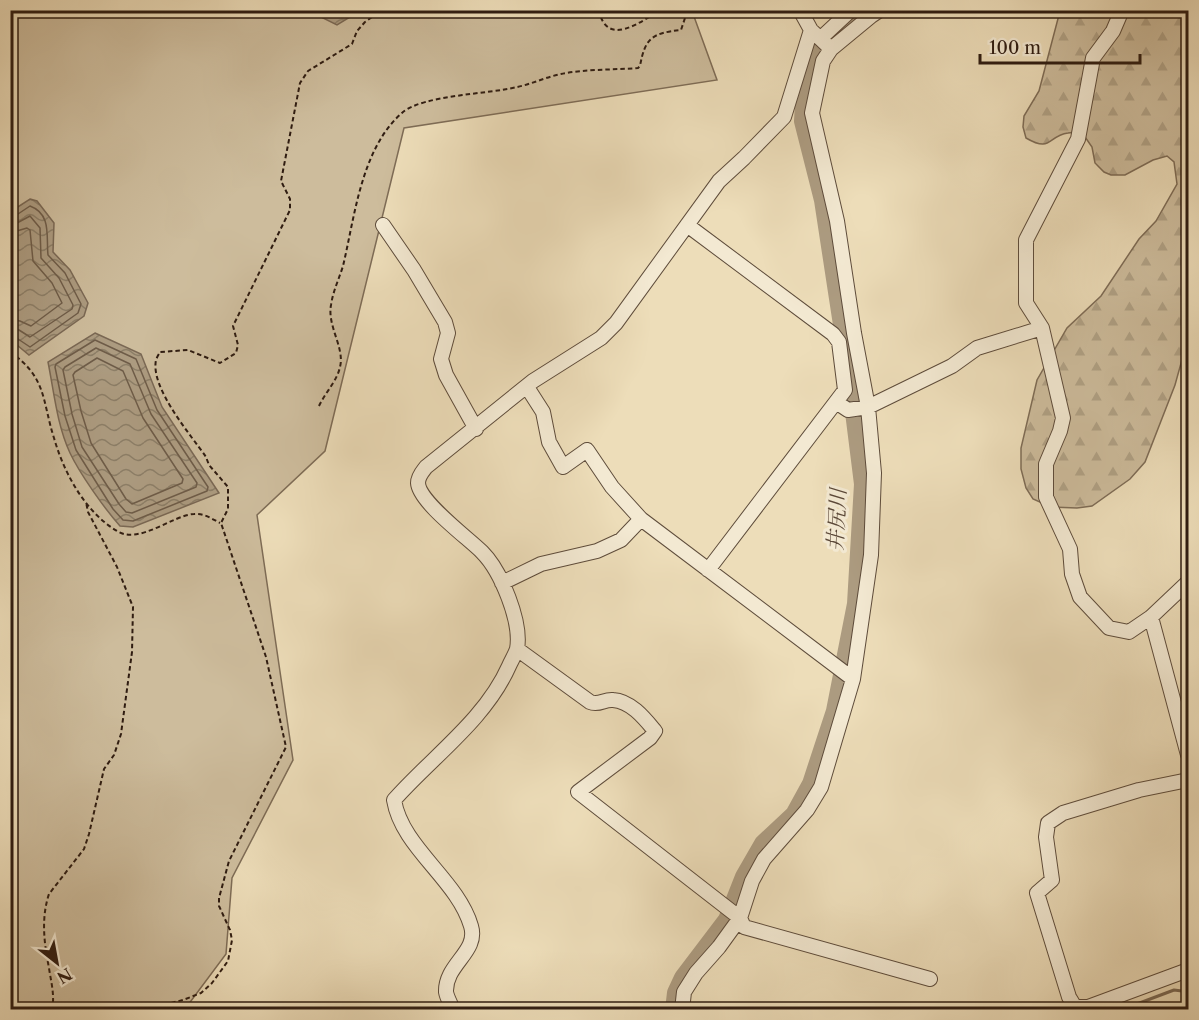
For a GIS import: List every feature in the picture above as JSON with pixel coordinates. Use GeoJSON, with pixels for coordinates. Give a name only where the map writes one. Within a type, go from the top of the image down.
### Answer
{"type":"FeatureCollection","features":[{"type":"Feature","properties":{"kind":"street"},"geometry":{"type":"LineString","coordinates":[[682,1010],[684,992],[696,973],[740,918],[752,881],[764,860],[807,810],[820,787],[853,679],[871,555],[874,473],[867,407],[837,220],[812,112],[823,61],[822,40],[800,10]]}},
{"type":"Feature","properties":{"kind":"street"},"geometry":{"type":"LineString","coordinates":[[453,1010],[446,994],[449,974],[472,942],[472,927],[459,897],[417,847],[395,811],[393,800],[482,710],[502,682],[517,649],[517,620],[502,583],[484,554],[423,496],[418,483],[419,476],[426,467],[527,387],[601,338],[616,323],[719,181],[784,117],[822,40],[851,10]]}},
{"type":"Feature","properties":{"kind":"street"},"geometry":{"type":"LineString","coordinates":[[822,40],[880,10]]}},
{"type":"Feature","properties":{"kind":"street"},"geometry":{"type":"LineString","coordinates":[[1122,10],[1113,31],[1092,58],[1078,139],[1026,240],[1026,303],[1042,328],[1063,418],[1046,464],[1046,497],[1070,549],[1072,574],[1080,597],[1109,628],[1129,632],[1151,617],[1188,582]]}},
{"type":"Feature","properties":{"kind":"street"},"geometry":{"type":"LineString","coordinates":[[383,225],[414,270],[445,322],[448,333],[441,359],[446,375],[476,429]]}},
{"type":"Feature","properties":{"kind":"street"},"geometry":{"type":"LineString","coordinates":[[687,225],[833,334],[839,342],[844,390],[708,570]]}},
{"type":"Feature","properties":{"kind":"street"},"geometry":{"type":"LineString","coordinates":[[837,402],[848,410],[867,407],[952,366],[977,348],[1042,328]]}},
{"type":"Feature","properties":{"kind":"street"},"geometry":{"type":"LineString","coordinates":[[527,387],[543,412],[549,442],[563,467],[587,450],[612,487],[641,519],[853,679]]}},
{"type":"Feature","properties":{"kind":"street"},"geometry":{"type":"LineString","coordinates":[[502,583],[542,564],[605,547],[621,540],[641,519]]}},
{"type":"Feature","properties":{"kind":"street"},"geometry":{"type":"LineString","coordinates":[[1151,617],[1188,755]]}},
{"type":"Feature","properties":{"kind":"street"},"geometry":{"type":"LineString","coordinates":[[517,649],[590,702],[597,704],[613,700],[631,707],[655,731],[650,738],[578,792],[740,918],[744,927],[930,979]]}},
{"type":"Feature","properties":{"kind":"street"},"geometry":{"type":"LineString","coordinates":[[1188,780],[1139,790],[1063,813],[1048,823],[1046,837],[1052,880],[1037,893],[1069,997],[1075,1007],[1088,1007],[1188,970]]}},
{"type":"Feature","properties":{"kind":"path"},"geometry":{"type":"LineString","coordinates":[[221,523],[228,509],[228,487],[209,465],[165,396],[156,376],[156,360],[160,352],[188,350],[220,363],[236,353],[238,345],[233,326],[290,210],[290,199],[281,181],[300,83],[308,71],[352,44],[357,31],[382,10]]}},
{"type":"Feature","properties":{"kind":"path"},"geometry":{"type":"LineString","coordinates":[[599,10],[603,24],[609,28],[625,31],[660,10]]}},
{"type":"Feature","properties":{"kind":"path"},"geometry":{"type":"LineString","coordinates":[[319,406],[341,366],[330,315],[333,293],[339,278],[370,158],[381,137],[390,126],[404,111],[432,101],[518,87],[561,74],[638,68],[648,40],[659,34],[681,30],[686,15],[682,10]]}},
{"type":"Feature","properties":{"kind":"path"},"geometry":{"type":"LineString","coordinates":[[10,352],[22,360],[37,378],[44,393],[55,441],[72,480],[86,502],[119,533],[137,535],[194,514],[208,516],[221,523],[266,657],[286,747],[229,861],[219,897],[219,906],[232,940],[228,961],[212,983],[201,993],[142,1010]]}},
{"type":"Feature","properties":{"kind":"path"},"geometry":{"type":"LineString","coordinates":[[52,1010],[53,991],[44,926],[46,903],[49,894],[84,849],[104,769],[114,755],[121,734],[134,628],[133,607],[117,567],[88,512],[86,502]]}},
{"type":"Feature","properties":{"kind":"path"},"geometry":{"type":"LineString","coordinates":[[10,971],[17,1005],[21,1010]]}},
{"type":"Feature","properties":{"kind":"green space"},"geometry":{"type":"Polygon","coordinates":[[[10,11],[692,11],[717,80],[404,128],[325,451],[257,515],[293,760],[232,878],[226,954],[185,1009],[11,1009],[10,11]]]}},
{"type":"Feature","properties":{"kind":"green space"},"geometry":{"type":"Polygon","coordinates":[[[1060,11],[1188,11],[1188,338],[1175,385],[1145,462],[1130,479],[1092,506],[1077,508],[1051,507],[1033,499],[1026,488],[1021,469],[1021,448],[1037,380],[1067,328],[1101,296],[1139,239],[1156,221],[1177,184],[1174,162],[1167,156],[1153,160],[1125,175],[1111,175],[1095,163],[1092,147],[1083,134],[1061,135],[1045,144],[1026,138],[1023,127],[1024,116],[1039,91],[1060,11]]]}},
{"type":"Feature","properties":{"kind":"water"},"geometry":{"type":"Polygon","coordinates":[[[309,11],[360,11],[337,25],[309,11]]]}},
{"type":"Feature","properties":{"kind":"water"},"geometry":{"type":"Polygon","coordinates":[[[30,199],[37,201],[54,223],[53,252],[70,270],[88,303],[84,316],[29,355],[11,340],[10,212],[30,199]]]}},
{"type":"Feature","properties":{"kind":"water"},"geometry":{"type":"Polygon","coordinates":[[[95,333],[141,354],[162,407],[219,493],[133,527],[120,526],[107,510],[70,453],[56,408],[48,362],[95,333]]]}},
{"type":"Feature","properties":{"kind":"waterway","name":"井尻川"},"geometry":{"type":"LineString","coordinates":[[675,1010],[677,993],[684,978],[728,920],[745,877],[764,844],[795,815],[812,784],[836,711],[857,604],[864,484],[849,364],[824,200],[804,121],[806,86],[816,52],[861,10]]}},
{"type":"Feature","properties":{"kind":"waterway"},"geometry":{"type":"LineString","coordinates":[[1121,1010],[1174,990],[1182,991],[1188,988]]}}]}
